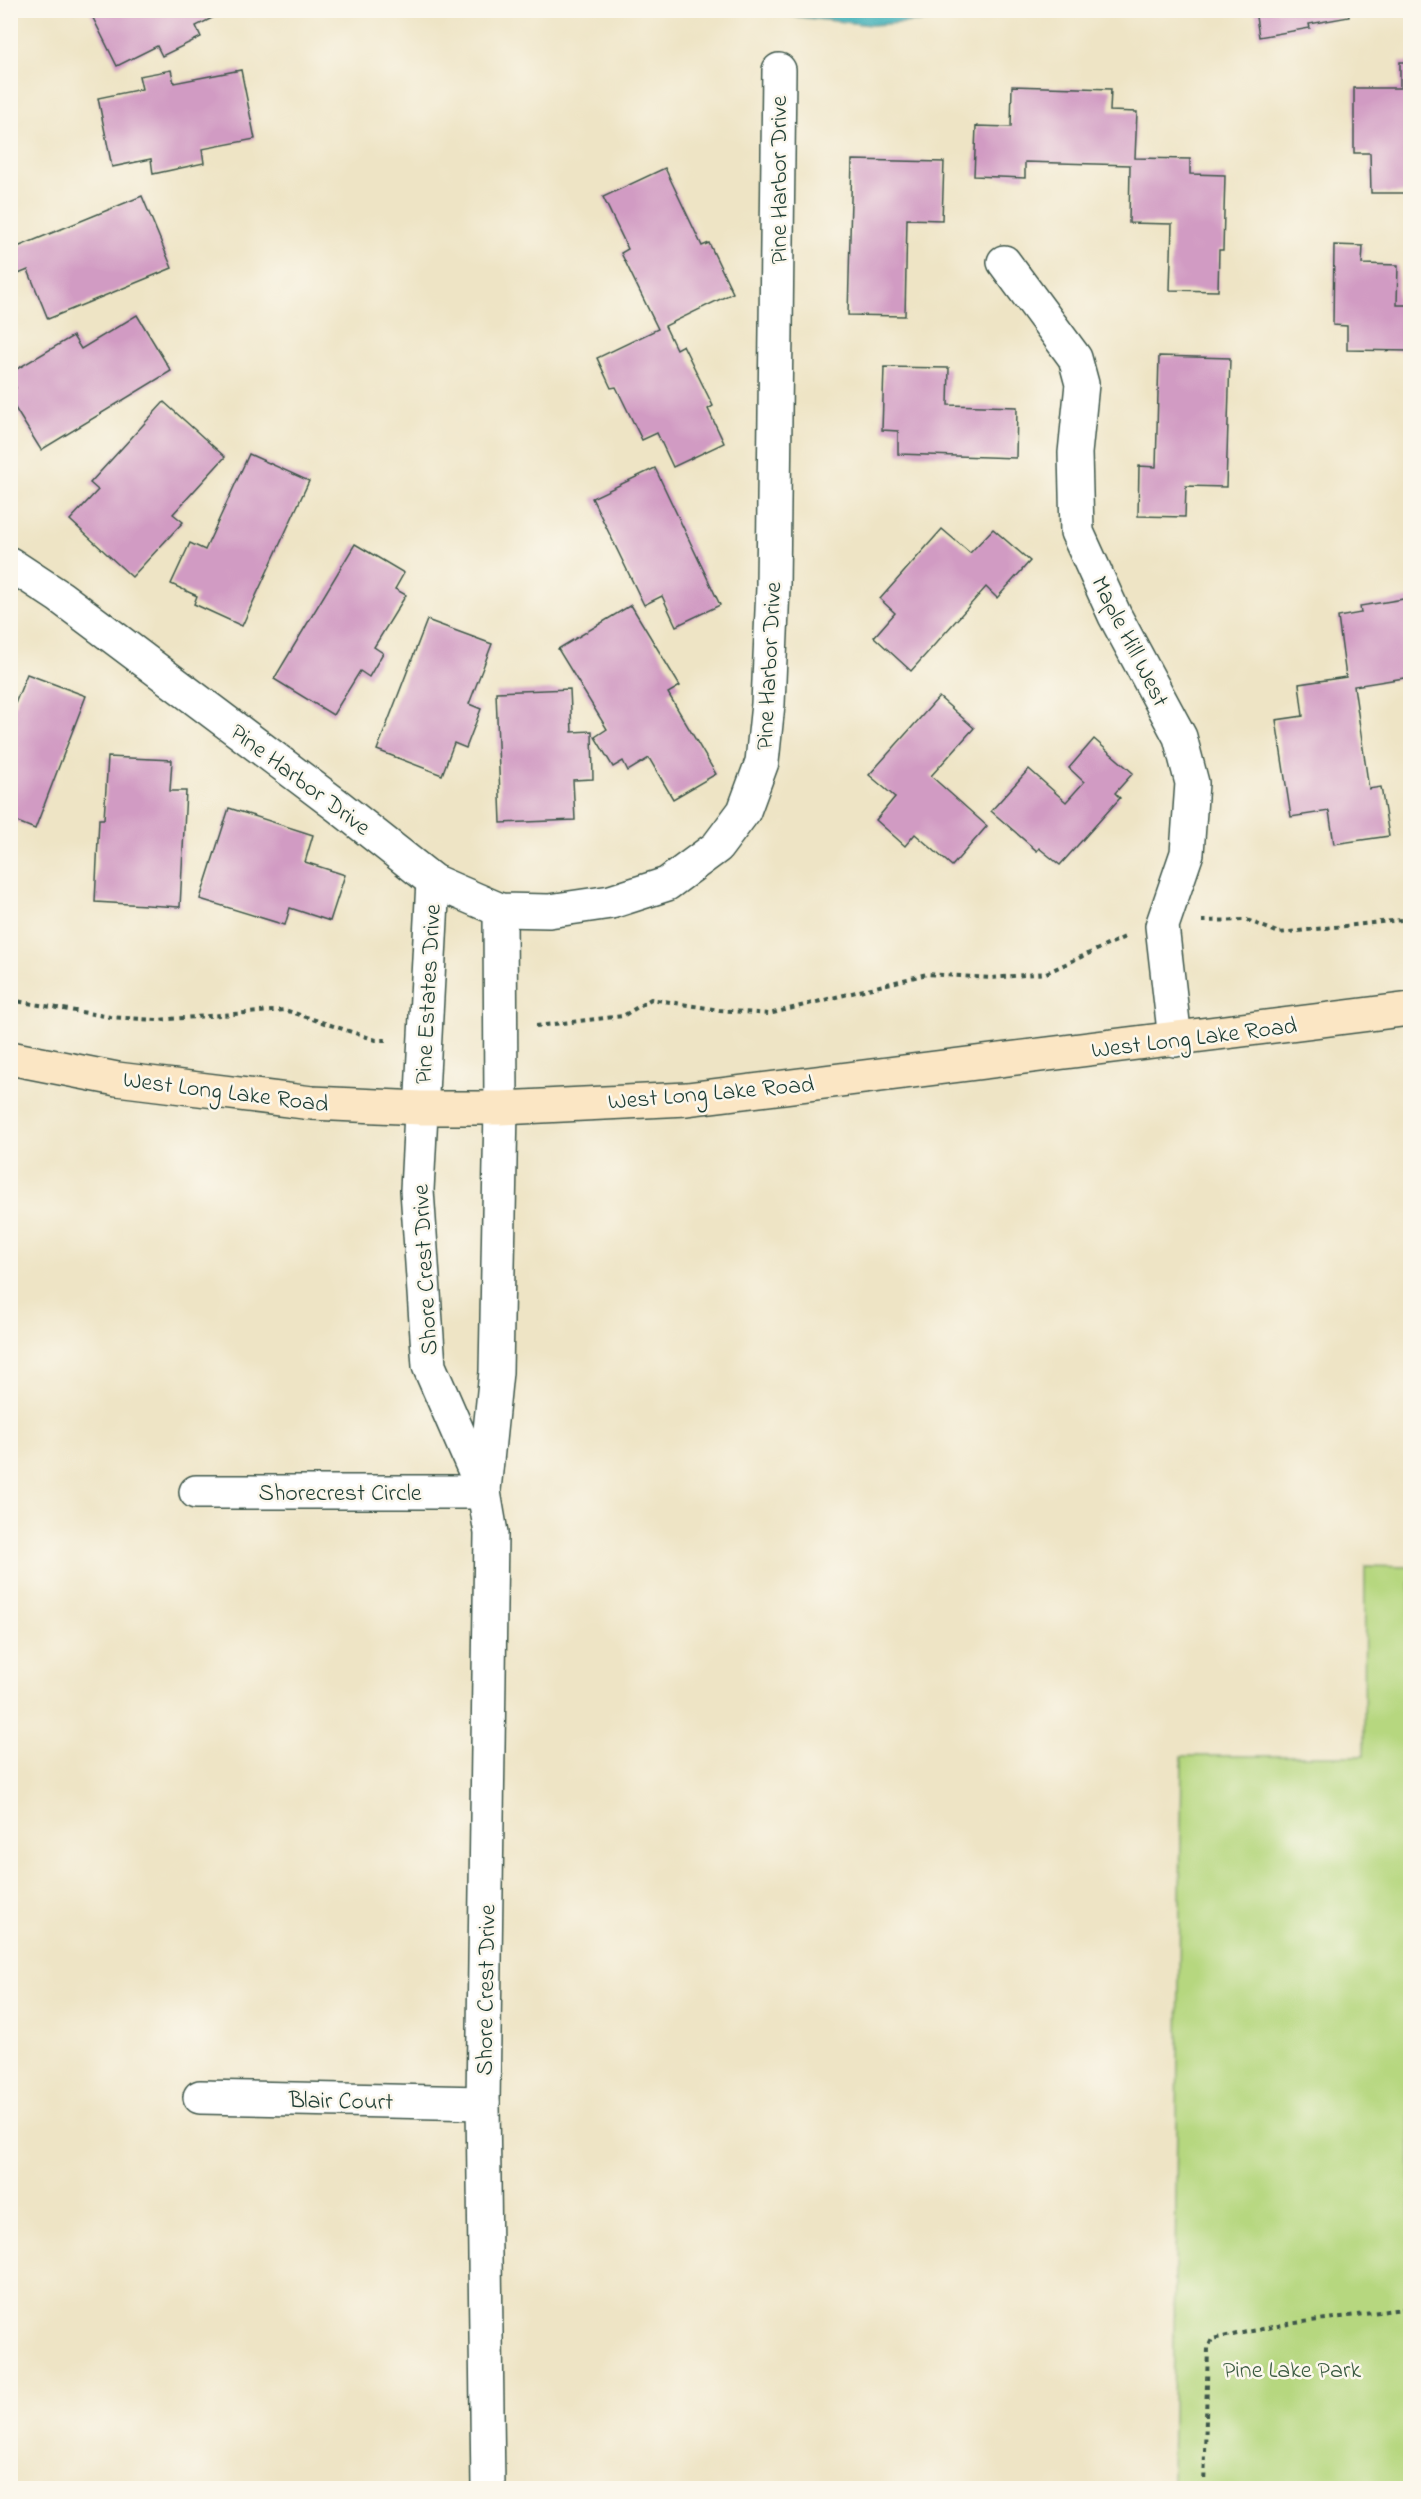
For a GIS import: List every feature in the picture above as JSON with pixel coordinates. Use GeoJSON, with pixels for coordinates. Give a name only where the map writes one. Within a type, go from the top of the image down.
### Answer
{"type":"FeatureCollection","features":[{"type":"Feature","properties":{"kind":"main road","name":"West Long Lake Road"},"geometry":{"type":"LineString","coordinates":[[10,1058],[117,1079],[312,1103],[421,1108],[501,1108],[687,1099],[1410,1009]]}},
{"type":"Feature","properties":{"kind":"street","name":"Pine Harbor Drive"},"geometry":{"type":"LineString","coordinates":[[10,564],[60,597],[433,880],[500,910],[549,911],[611,902],[667,884],[717,847],[744,811],[762,762],[768,704],[773,587],[779,70]]}},
{"type":"Feature","properties":{"kind":"street","name":"Maple Hill West"},"geometry":{"type":"LineString","coordinates":[[1004,262],[1075,358],[1082,384],[1075,453],[1077,532],[1115,616],[1180,737],[1192,783],[1187,853],[1169,900],[1162,926],[1175,1040]]}},
{"type":"Feature","properties":{"kind":"street","name":"Pine Estates Drive"},"geometry":{"type":"LineString","coordinates":[[421,1108],[433,880]]}},
{"type":"Feature","properties":{"kind":"street"},"geometry":{"type":"LineString","coordinates":[[500,910],[501,1108]]}},
{"type":"Feature","properties":{"kind":"street","name":"Shore Crest Drive"},"geometry":{"type":"LineString","coordinates":[[421,1108],[417,1190],[429,1366],[484,1492],[491,1533],[483,2103],[488,2488]]}},
{"type":"Feature","properties":{"kind":"street","name":"Shore Crest Drive"},"geometry":{"type":"LineString","coordinates":[[484,1492],[496,1372],[501,1108]]}},
{"type":"Feature","properties":{"kind":"street","name":"Shorecrest Circle"},"geometry":{"type":"LineString","coordinates":[[196,1492],[484,1492]]}},
{"type":"Feature","properties":{"kind":"street","name":"Blair Court"},"geometry":{"type":"LineString","coordinates":[[200,2097],[483,2103]]}},
{"type":"Feature","properties":{"kind":"path"},"geometry":{"type":"LineString","coordinates":[[500,1032],[623,1016],[651,999],[718,1010],[769,1014],[927,974],[992,978],[1046,973],[1132,934],[1162,926],[1216,920],[1247,920],[1279,933],[1410,919]]}},
{"type":"Feature","properties":{"kind":"path"},"geometry":{"type":"LineString","coordinates":[[10,1000],[110,1017],[156,1020],[285,1010],[376,1040],[423,1039]]}},
{"type":"Feature","properties":{"kind":"path"},"geometry":{"type":"LineString","coordinates":[[1204,2488],[1208,2348],[1212,2339],[1288,2324],[1410,2308]]}},
{"type":"Feature","properties":{"kind":"green space","name":"Pine Lake Park"},"geometry":{"type":"Polygon","coordinates":[[[1365,1566],[1410,1567],[1410,2488],[1172,2488],[1182,1756],[1364,1756],[1365,1566]]]}},
{"type":"Feature","properties":{"kind":"water"},"geometry":{"type":"Polygon","coordinates":[[[1023,10],[998,16],[871,25],[745,11],[1023,10]]]}},
{"type":"Feature","properties":{"kind":"building"},"geometry":{"type":"Polygon","coordinates":[[[89,10],[228,10],[196,26],[201,37],[162,56],[157,46],[117,66],[89,10]]]}},
{"type":"Feature","properties":{"kind":"building"},"geometry":{"type":"Polygon","coordinates":[[[1255,10],[1348,10],[1349,17],[1309,24],[1310,28],[1259,37],[1255,10]]]}},
{"type":"Feature","properties":{"kind":"building"},"geometry":{"type":"Polygon","coordinates":[[[1400,62],[1410,62],[1410,193],[1371,193],[1370,153],[1354,153],[1354,88],[1400,88],[1400,62]]]}},
{"type":"Feature","properties":{"kind":"building"},"geometry":{"type":"Polygon","coordinates":[[[171,70],[174,83],[241,70],[255,139],[202,149],[204,163],[153,174],[151,159],[112,167],[98,98],[142,89],[139,76],[171,70]]]}},
{"type":"Feature","properties":{"kind":"building"},"geometry":{"type":"Polygon","coordinates":[[[1012,86],[1111,89],[1110,111],[1137,112],[1135,158],[1190,159],[1190,174],[1225,175],[1223,250],[1219,250],[1218,291],[1170,290],[1172,224],[1129,223],[1130,165],[1025,162],[1025,178],[974,176],[976,126],[1011,127],[1012,86]]]}},
{"type":"Feature","properties":{"kind":"building"},"geometry":{"type":"Polygon","coordinates":[[[852,160],[944,162],[942,220],[907,219],[905,316],[848,315],[852,160]]]}},
{"type":"Feature","properties":{"kind":"building"},"geometry":{"type":"Polygon","coordinates":[[[665,168],[702,246],[709,243],[733,293],[665,326],[676,349],[683,345],[713,406],[708,409],[724,443],[673,467],[657,433],[642,440],[616,387],[611,388],[597,358],[658,329],[621,253],[628,249],[603,197],[665,168]]]}},
{"type":"Feature","properties":{"kind":"building"},"geometry":{"type":"Polygon","coordinates":[[[142,196],[172,268],[48,319],[28,270],[16,275],[10,261],[10,250],[142,196]]]}},
{"type":"Feature","properties":{"kind":"building"},"geometry":{"type":"Polygon","coordinates":[[[1334,245],[1363,246],[1362,264],[1398,265],[1397,305],[1410,305],[1410,351],[1347,350],[1347,326],[1333,325],[1334,245]]]}},
{"type":"Feature","properties":{"kind":"building"},"geometry":{"type":"Polygon","coordinates":[[[137,315],[171,371],[41,450],[10,400],[10,391],[16,388],[10,373],[73,336],[81,349],[137,315]]]}},
{"type":"Feature","properties":{"kind":"building"},"geometry":{"type":"Polygon","coordinates":[[[1159,356],[1230,358],[1226,487],[1186,486],[1185,517],[1138,516],[1139,466],[1156,467],[1159,356]]]}},
{"type":"Feature","properties":{"kind":"building"},"geometry":{"type":"Polygon","coordinates":[[[884,367],[949,368],[948,405],[1017,407],[1016,458],[898,454],[898,431],[882,430],[884,367]]]}},
{"type":"Feature","properties":{"kind":"building"},"geometry":{"type":"Polygon","coordinates":[[[164,402],[225,457],[173,514],[183,522],[132,577],[70,520],[98,490],[90,483],[164,402]]]}},
{"type":"Feature","properties":{"kind":"building"},"geometry":{"type":"Polygon","coordinates":[[[249,454],[309,481],[242,626],[194,604],[197,596],[171,584],[190,543],[205,550],[249,454]]]}},
{"type":"Feature","properties":{"kind":"building"},"geometry":{"type":"Polygon","coordinates":[[[655,468],[720,605],[676,626],[662,596],[644,605],[592,498],[655,468]]]}},
{"type":"Feature","properties":{"kind":"building"},"geometry":{"type":"Polygon","coordinates":[[[942,529],[970,553],[993,529],[1030,561],[997,598],[986,587],[911,671],[874,637],[895,613],[880,599],[942,529]]]}},
{"type":"Feature","properties":{"kind":"building"},"geometry":{"type":"Polygon","coordinates":[[[355,544],[404,573],[395,589],[406,595],[374,647],[383,653],[369,677],[360,671],[333,715],[274,679],[355,544]]]}},
{"type":"Feature","properties":{"kind":"building"},"geometry":{"type":"Polygon","coordinates":[[[1410,598],[1410,677],[1354,686],[1369,789],[1381,787],[1389,836],[1334,844],[1329,811],[1291,817],[1276,720],[1303,716],[1299,684],[1346,677],[1338,617],[1361,613],[1360,606],[1410,598]]]}},
{"type":"Feature","properties":{"kind":"building"},"geometry":{"type":"Polygon","coordinates":[[[631,605],[680,686],[668,693],[716,774],[673,799],[649,758],[628,771],[623,761],[613,767],[595,737],[607,729],[558,649],[631,605]]]}},
{"type":"Feature","properties":{"kind":"building"},"geometry":{"type":"Polygon","coordinates":[[[427,620],[492,644],[469,704],[481,709],[466,748],[454,743],[442,775],[377,750],[427,620]]]}},
{"type":"Feature","properties":{"kind":"building"},"geometry":{"type":"Polygon","coordinates":[[[27,674],[86,696],[35,829],[10,819],[10,716],[27,674]]]}},
{"type":"Feature","properties":{"kind":"building"},"geometry":{"type":"Polygon","coordinates":[[[570,689],[572,732],[592,731],[593,779],[573,780],[575,820],[501,823],[496,692],[570,689]]]}},
{"type":"Feature","properties":{"kind":"building"},"geometry":{"type":"Polygon","coordinates":[[[939,697],[974,728],[931,776],[987,826],[952,866],[915,834],[905,846],[876,820],[895,797],[869,775],[939,697]]]}},
{"type":"Feature","properties":{"kind":"building"},"geometry":{"type":"Polygon","coordinates":[[[1094,739],[1133,773],[1115,793],[1120,798],[1060,865],[1039,848],[1037,851],[991,811],[1029,769],[1066,802],[1084,782],[1069,768],[1094,739]]]}},
{"type":"Feature","properties":{"kind":"building"},"geometry":{"type":"Polygon","coordinates":[[[108,757],[172,760],[170,791],[186,791],[180,907],[95,902],[99,819],[104,819],[108,757]]]}},
{"type":"Feature","properties":{"kind":"building"},"geometry":{"type":"Polygon","coordinates":[[[229,808],[313,835],[305,862],[345,875],[330,921],[290,908],[285,925],[200,899],[229,808]]]}}]}
